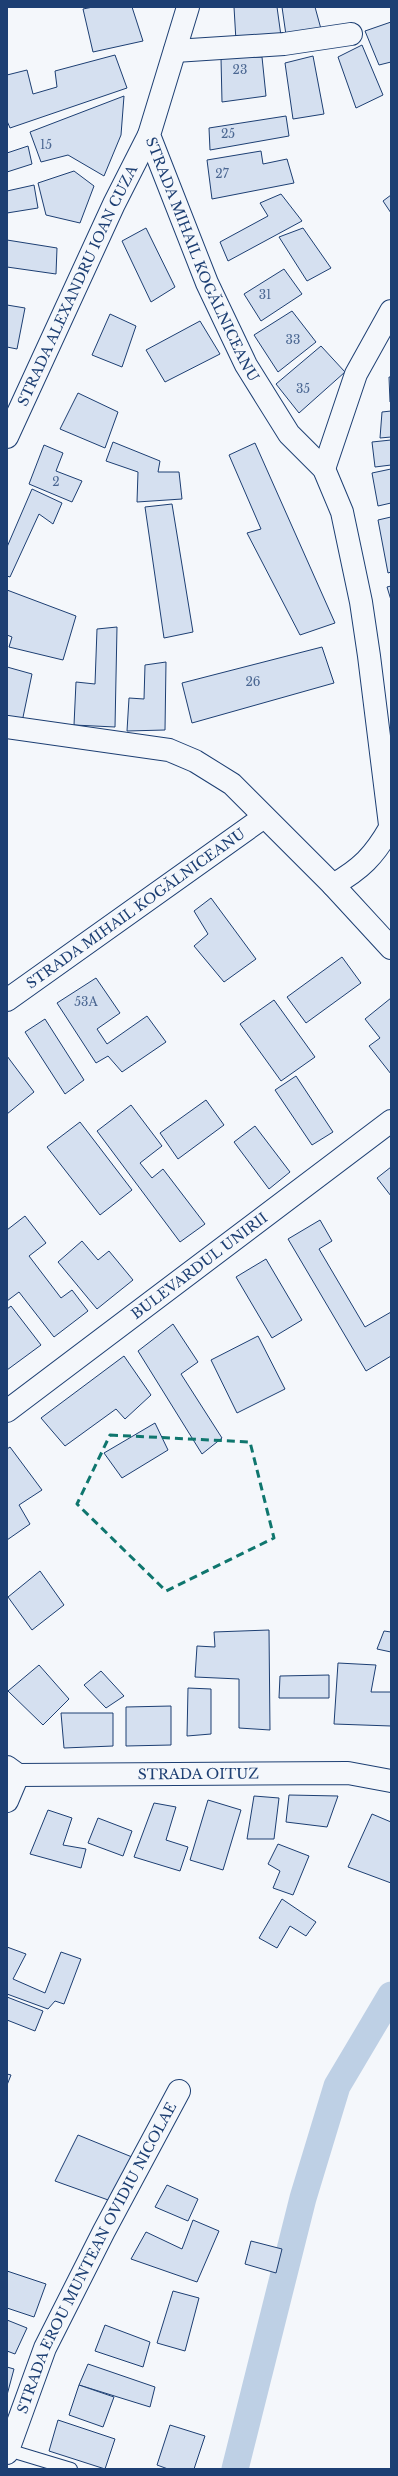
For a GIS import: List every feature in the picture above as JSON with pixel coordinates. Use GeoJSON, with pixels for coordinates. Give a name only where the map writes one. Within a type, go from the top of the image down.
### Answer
{"type":"FeatureCollection","features":[{"type":"Feature","properties":{"kind":"street","name":"STRADA MIHAIL KOGĂLNICEANU"},"geometry":{"type":"LineString","coordinates":[[188,7],[149,135],[207,283],[246,365],[289,434],[324,470],[342,512],[361,602],[390,830],[375,852],[362,866],[333,885]]}},
{"type":"Feature","properties":{"kind":"street"},"geometry":{"type":"LineString","coordinates":[[175,51],[284,44],[351,34]]}},
{"type":"Feature","properties":{"kind":"street","name":"STRADA ALEXANDRU IOAN CUZA"},"geometry":{"type":"LineString","coordinates":[[7,438],[108,218],[149,135]]}},
{"type":"Feature","properties":{"kind":"street"},"geometry":{"type":"LineString","coordinates":[[324,470],[356,374],[390,313]]}},
{"type":"Feature","properties":{"kind":"street"},"geometry":{"type":"LineString","coordinates":[[7,727],[168,750],[195,761],[232,784],[333,885],[391,948]]}},
{"type":"Feature","properties":{"kind":"street","name":"STRADA MIHAIL KOGĂLNICEANU"},"geometry":{"type":"LineString","coordinates":[[7,1000],[264,817]]}},
{"type":"Feature","properties":{"kind":"street","name":"BULEVARDUL UNIRII"},"geometry":{"type":"LineString","coordinates":[[7,1411],[391,1121]]}},
{"type":"Feature","properties":{"kind":"street"},"geometry":{"type":"LineString","coordinates":[[7,1801],[12,1771]]}},
{"type":"Feature","properties":{"kind":"street","name":"STRADA OITUZ"},"geometry":{"type":"LineString","coordinates":[[12,1771],[348,1773],[391,1781]]}},
{"type":"Feature","properties":{"kind":"street","name":"STRADA EROU MUNTEAN OVIDIU NICOLAE"},"geometry":{"type":"LineString","coordinates":[[8,2451],[46,2348],[104,2231],[179,2091]]}},
{"type":"Feature","properties":{"kind":"lane","name":"STRADA EROU MUNTEAN OVIDIU NICOLAE"},"geometry":{"type":"LineString","coordinates":[[8,2451],[71,2469]]}},
{"type":"Feature","properties":{"kind":"highlighted area"},"geometry":{"type":"Polygon","coordinates":[[[110,1435],[250,1442],[274,1538],[166,1591],[77,1504],[110,1435]]]}},
{"type":"Feature","properties":{"kind":"building"},"geometry":{"type":"Polygon","coordinates":[[[93,7],[132,7],[143,41],[93,52],[83,9],[93,7]]]}},
{"type":"Feature","properties":{"kind":"building"},"geometry":{"type":"Polygon","coordinates":[[[234,7],[277,7],[281,36],[236,41],[234,7]]]}},
{"type":"Feature","properties":{"kind":"building"},"geometry":{"type":"Polygon","coordinates":[[[282,7],[315,7],[321,29],[286,35],[282,7]]]}},
{"type":"Feature","properties":{"kind":"building"},"geometry":{"type":"Polygon","coordinates":[[[391,22],[391,62],[379,65],[365,31],[391,22]]]}},
{"type":"Feature","properties":{"kind":"building"},"geometry":{"type":"Polygon","coordinates":[[[362,45],[383,95],[356,108],[338,57],[362,45]]]}},
{"type":"Feature","properties":{"kind":"building"},"geometry":{"type":"Polygon","coordinates":[[[115,55],[127,88],[10,128],[7,121],[7,75],[27,70],[33,94],[57,87],[55,71],[115,55]]]}},
{"type":"Feature","properties":{"kind":"building"},"geometry":{"type":"Polygon","coordinates":[[[313,56],[324,114],[293,119],[285,63],[313,56]]]}},
{"type":"Feature","properties":{"kind":"building"},"geometry":{"type":"Polygon","coordinates":[[[262,57],[266,96],[222,102],[221,58],[262,57]]]}},
{"type":"Feature","properties":{"kind":"building"},"geometry":{"type":"Polygon","coordinates":[[[124,96],[121,135],[104,176],[68,155],[41,162],[30,132],[124,96]]]}},
{"type":"Feature","properties":{"kind":"building"},"geometry":{"type":"Polygon","coordinates":[[[286,116],[289,136],[210,150],[209,128],[286,116]]]}},
{"type":"Feature","properties":{"kind":"building"},"geometry":{"type":"Polygon","coordinates":[[[28,146],[32,164],[7,172],[7,153],[28,146]]]}},
{"type":"Feature","properties":{"kind":"building"},"geometry":{"type":"Polygon","coordinates":[[[261,151],[263,164],[287,159],[294,183],[212,199],[207,160],[261,151]]]}},
{"type":"Feature","properties":{"kind":"building"},"geometry":{"type":"Polygon","coordinates":[[[74,171],[94,186],[80,223],[46,215],[38,183],[74,171]]]}},
{"type":"Feature","properties":{"kind":"building"},"geometry":{"type":"Polygon","coordinates":[[[34,185],[38,208],[7,213],[7,191],[34,185]]]}},
{"type":"Feature","properties":{"kind":"building"},"geometry":{"type":"Polygon","coordinates":[[[281,194],[302,221],[228,261],[220,242],[268,216],[260,203],[281,194]]]}},
{"type":"Feature","properties":{"kind":"building"},"geometry":{"type":"Polygon","coordinates":[[[391,195],[391,213],[383,201],[391,195]]]}},
{"type":"Feature","properties":{"kind":"building"},"geometry":{"type":"Polygon","coordinates":[[[146,228],[175,287],[151,302],[122,241],[146,228]]]}},
{"type":"Feature","properties":{"kind":"building"},"geometry":{"type":"Polygon","coordinates":[[[303,228],[331,268],[307,281],[279,237],[303,228]]]}},
{"type":"Feature","properties":{"kind":"building"},"geometry":{"type":"Polygon","coordinates":[[[7,240],[57,248],[56,274],[7,267],[7,240]]]}},
{"type":"Feature","properties":{"kind":"building"},"geometry":{"type":"Polygon","coordinates":[[[284,269],[302,294],[261,321],[244,294],[284,269]]]}},
{"type":"Feature","properties":{"kind":"building"},"geometry":{"type":"Polygon","coordinates":[[[7,305],[25,308],[17,349],[7,347],[7,305]]]}},
{"type":"Feature","properties":{"kind":"building"},"geometry":{"type":"Polygon","coordinates":[[[292,311],[316,342],[278,372],[254,335],[292,311]]]}},
{"type":"Feature","properties":{"kind":"building"},"geometry":{"type":"Polygon","coordinates":[[[110,314],[136,326],[122,367],[92,355],[110,314]]]}},
{"type":"Feature","properties":{"kind":"building"},"geometry":{"type":"Polygon","coordinates":[[[200,321],[220,354],[165,382],[146,350],[200,321]]]}},
{"type":"Feature","properties":{"kind":"building"},"geometry":{"type":"Polygon","coordinates":[[[321,346],[345,372],[299,413],[276,384],[321,346]]]}},
{"type":"Feature","properties":{"kind":"building"},"geometry":{"type":"Polygon","coordinates":[[[389,377],[391,377],[391,402],[390,402],[389,377]]]}},
{"type":"Feature","properties":{"kind":"building"},"geometry":{"type":"Polygon","coordinates":[[[78,393],[118,412],[105,448],[60,429],[78,393]]]}},
{"type":"Feature","properties":{"kind":"building"},"geometry":{"type":"Polygon","coordinates":[[[391,411],[391,437],[380,438],[382,412],[391,411]]]}},
{"type":"Feature","properties":{"kind":"building"},"geometry":{"type":"Polygon","coordinates":[[[391,440],[391,465],[375,467],[372,442],[391,440]]]}},
{"type":"Feature","properties":{"kind":"building"},"geometry":{"type":"Polygon","coordinates":[[[113,442],[160,461],[158,472],[179,472],[182,499],[137,502],[138,472],[106,461],[113,442]]]}},
{"type":"Feature","properties":{"kind":"building"},"geometry":{"type":"Polygon","coordinates":[[[255,443],[335,623],[300,635],[247,533],[261,529],[229,455],[255,443]]]}},
{"type":"Feature","properties":{"kind":"building"},"geometry":{"type":"Polygon","coordinates":[[[44,445],[63,453],[56,471],[82,481],[72,502],[29,484],[44,445]]]}},
{"type":"Feature","properties":{"kind":"building"},"geometry":{"type":"Polygon","coordinates":[[[391,469],[391,503],[378,506],[372,473],[391,469]]]}},
{"type":"Feature","properties":{"kind":"building"},"geometry":{"type":"Polygon","coordinates":[[[32,489],[62,503],[53,524],[39,514],[10,577],[7,576],[7,547],[32,489]]]}},
{"type":"Feature","properties":{"kind":"building"},"geometry":{"type":"Polygon","coordinates":[[[172,504],[193,632],[164,638],[145,507],[172,504]]]}},
{"type":"Feature","properties":{"kind":"building"},"geometry":{"type":"Polygon","coordinates":[[[391,517],[391,572],[388,573],[378,520],[391,517]]]}},
{"type":"Feature","properties":{"kind":"building"},"geometry":{"type":"Polygon","coordinates":[[[391,586],[391,600],[387,587],[391,586]]]}},
{"type":"Feature","properties":{"kind":"building"},"geometry":{"type":"Polygon","coordinates":[[[7,590],[76,616],[63,660],[9,647],[12,637],[7,635],[7,590]]]}},
{"type":"Feature","properties":{"kind":"building"},"geometry":{"type":"Polygon","coordinates":[[[117,627],[115,727],[74,725],[76,682],[95,684],[97,629],[117,627]]]}},
{"type":"Feature","properties":{"kind":"building"},"geometry":{"type":"Polygon","coordinates":[[[322,647],[334,683],[192,723],[182,683],[322,647]]]}},
{"type":"Feature","properties":{"kind":"building"},"geometry":{"type":"Polygon","coordinates":[[[166,662],[165,730],[127,731],[129,698],[144,699],[145,665],[166,662]]]}},
{"type":"Feature","properties":{"kind":"building"},"geometry":{"type":"Polygon","coordinates":[[[7,667],[32,674],[22,722],[7,718],[7,667]]]}},
{"type":"Feature","properties":{"kind":"building"},"geometry":{"type":"Polygon","coordinates":[[[211,898],[256,959],[224,982],[194,946],[208,934],[194,911],[211,898]]]}},
{"type":"Feature","properties":{"kind":"building"},"geometry":{"type":"Polygon","coordinates":[[[342,957],[361,983],[306,1023],[287,997],[342,957]]]}},
{"type":"Feature","properties":{"kind":"building"},"geometry":{"type":"Polygon","coordinates":[[[96,978],[120,1013],[97,1029],[107,1044],[147,1016],[166,1042],[122,1072],[108,1056],[96,1063],[57,1003],[96,978]]]}},
{"type":"Feature","properties":{"kind":"building"},"geometry":{"type":"Polygon","coordinates":[[[391,998],[391,1074],[369,1046],[380,1038],[365,1019],[391,998]]]}},
{"type":"Feature","properties":{"kind":"building"},"geometry":{"type":"Polygon","coordinates":[[[274,1000],[315,1057],[281,1081],[240,1024],[274,1000]]]}},
{"type":"Feature","properties":{"kind":"building"},"geometry":{"type":"Polygon","coordinates":[[[45,1019],[84,1080],[65,1094],[25,1032],[45,1019]]]}},
{"type":"Feature","properties":{"kind":"building"},"geometry":{"type":"Polygon","coordinates":[[[7,1056],[34,1092],[7,1114],[7,1056]]]}},
{"type":"Feature","properties":{"kind":"building"},"geometry":{"type":"Polygon","coordinates":[[[296,1076],[333,1132],[312,1145],[275,1090],[296,1076]]]}},
{"type":"Feature","properties":{"kind":"building"},"geometry":{"type":"Polygon","coordinates":[[[206,1100],[224,1125],[178,1159],[160,1133],[206,1100]]]}},
{"type":"Feature","properties":{"kind":"building"},"geometry":{"type":"Polygon","coordinates":[[[131,1105],[162,1146],[140,1163],[152,1178],[163,1169],[205,1224],[180,1242],[97,1131],[131,1105]]]}},
{"type":"Feature","properties":{"kind":"building"},"geometry":{"type":"Polygon","coordinates":[[[80,1122],[132,1190],[100,1215],[47,1147],[80,1122]]]}},
{"type":"Feature","properties":{"kind":"building"},"geometry":{"type":"Polygon","coordinates":[[[255,1126],[290,1172],[269,1189],[234,1142],[255,1126]]]}},
{"type":"Feature","properties":{"kind":"building"},"geometry":{"type":"Polygon","coordinates":[[[391,1167],[391,1196],[377,1178],[391,1167]]]}},
{"type":"Feature","properties":{"kind":"building"},"geometry":{"type":"Polygon","coordinates":[[[25,1216],[46,1243],[29,1256],[61,1298],[72,1290],[88,1311],[54,1337],[19,1292],[7,1301],[7,1230],[25,1216]]]}},
{"type":"Feature","properties":{"kind":"building"},"geometry":{"type":"Polygon","coordinates":[[[320,1220],[332,1241],[319,1249],[365,1327],[391,1312],[391,1356],[366,1371],[288,1239],[320,1220]]]}},
{"type":"Feature","properties":{"kind":"building"},"geometry":{"type":"Polygon","coordinates":[[[82,1241],[98,1260],[109,1251],[133,1280],[97,1309],[58,1262],[82,1241]]]}},
{"type":"Feature","properties":{"kind":"building"},"geometry":{"type":"Polygon","coordinates":[[[266,1259],[302,1320],[272,1338],[236,1277],[266,1259]]]}},
{"type":"Feature","properties":{"kind":"building"},"geometry":{"type":"Polygon","coordinates":[[[11,1306],[41,1345],[7,1370],[7,1309],[11,1306]]]}},
{"type":"Feature","properties":{"kind":"building"},"geometry":{"type":"Polygon","coordinates":[[[173,1324],[198,1362],[181,1374],[222,1438],[202,1454],[138,1351],[173,1324]]]}},
{"type":"Feature","properties":{"kind":"building"},"geometry":{"type":"Polygon","coordinates":[[[258,1336],[285,1389],[237,1413],[211,1360],[258,1336]]]}},
{"type":"Feature","properties":{"kind":"building"},"geometry":{"type":"Polygon","coordinates":[[[124,1356],[151,1395],[125,1419],[116,1409],[65,1446],[41,1418],[124,1356]]]}},
{"type":"Feature","properties":{"kind":"building"},"geometry":{"type":"Polygon","coordinates":[[[155,1423],[168,1450],[122,1478],[104,1453],[155,1423]]]}},
{"type":"Feature","properties":{"kind":"building"},"geometry":{"type":"Polygon","coordinates":[[[10,1447],[42,1490],[19,1505],[30,1524],[7,1540],[7,1449],[10,1447]]]}},
{"type":"Feature","properties":{"kind":"building"},"geometry":{"type":"Polygon","coordinates":[[[40,1571],[64,1605],[32,1630],[8,1597],[40,1571]]]}},
{"type":"Feature","properties":{"kind":"building"},"geometry":{"type":"Polygon","coordinates":[[[269,1630],[270,1730],[239,1728],[239,1679],[195,1677],[197,1646],[215,1647],[214,1632],[269,1630]]]}},
{"type":"Feature","properties":{"kind":"building"},"geometry":{"type":"Polygon","coordinates":[[[384,1631],[391,1632],[391,1652],[377,1649],[384,1631]]]}},
{"type":"Feature","properties":{"kind":"building"},"geometry":{"type":"Polygon","coordinates":[[[338,1663],[376,1665],[371,1692],[391,1692],[391,1726],[334,1724],[338,1663]]]}},
{"type":"Feature","properties":{"kind":"building"},"geometry":{"type":"Polygon","coordinates":[[[39,1665],[69,1699],[43,1725],[8,1691],[39,1665]]]}},
{"type":"Feature","properties":{"kind":"building"},"geometry":{"type":"Polygon","coordinates":[[[101,1671],[124,1696],[106,1708],[84,1685],[101,1671]]]}},
{"type":"Feature","properties":{"kind":"building"},"geometry":{"type":"Polygon","coordinates":[[[329,1675],[329,1698],[279,1698],[280,1676],[329,1675]]]}},
{"type":"Feature","properties":{"kind":"building"},"geometry":{"type":"Polygon","coordinates":[[[188,1688],[211,1689],[211,1734],[187,1736],[188,1688]]]}},
{"type":"Feature","properties":{"kind":"building"},"geometry":{"type":"Polygon","coordinates":[[[171,1706],[171,1745],[126,1746],[126,1707],[171,1706]]]}},
{"type":"Feature","properties":{"kind":"building"},"geometry":{"type":"Polygon","coordinates":[[[61,1713],[113,1713],[113,1746],[64,1748],[61,1713]]]}},
{"type":"Feature","properties":{"kind":"building"},"geometry":{"type":"Polygon","coordinates":[[[289,1795],[338,1796],[327,1827],[286,1822],[289,1795]]]}},
{"type":"Feature","properties":{"kind":"building"},"geometry":{"type":"Polygon","coordinates":[[[254,1796],[279,1798],[274,1839],[247,1839],[254,1796]]]}},
{"type":"Feature","properties":{"kind":"building"},"geometry":{"type":"Polygon","coordinates":[[[208,1800],[241,1810],[223,1870],[190,1860],[208,1800]]]}},
{"type":"Feature","properties":{"kind":"building"},"geometry":{"type":"Polygon","coordinates":[[[154,1803],[176,1807],[166,1840],[188,1847],[180,1871],[134,1857],[154,1803]]]}},
{"type":"Feature","properties":{"kind":"building"},"geometry":{"type":"Polygon","coordinates":[[[48,1810],[72,1818],[63,1845],[86,1849],[81,1868],[30,1854],[48,1810]]]}},
{"type":"Feature","properties":{"kind":"building"},"geometry":{"type":"Polygon","coordinates":[[[372,1814],[391,1822],[391,1883],[348,1867],[372,1814]]]}},
{"type":"Feature","properties":{"kind":"building"},"geometry":{"type":"Polygon","coordinates":[[[98,1818],[132,1831],[123,1856],[88,1843],[98,1818]]]}},
{"type":"Feature","properties":{"kind":"building"},"geometry":{"type":"Polygon","coordinates":[[[278,1844],[309,1856],[293,1895],[273,1888],[280,1871],[268,1864],[278,1844]]]}},
{"type":"Feature","properties":{"kind":"building"},"geometry":{"type":"Polygon","coordinates":[[[282,1899],[316,1922],[306,1936],[290,1926],[277,1948],[259,1938],[282,1899]]]}},
{"type":"Feature","properties":{"kind":"building"},"geometry":{"type":"Polygon","coordinates":[[[7,1947],[26,1954],[13,1979],[45,1993],[61,1952],[81,1959],[64,2004],[55,2001],[48,2009],[7,1994],[7,1947]]]}},
{"type":"Feature","properties":{"kind":"building"},"geometry":{"type":"Polygon","coordinates":[[[7,1997],[43,2011],[35,2031],[7,2020],[7,1997]]]}},
{"type":"Feature","properties":{"kind":"building"},"geometry":{"type":"Polygon","coordinates":[[[7,2074],[11,2075],[7,2085],[7,2074]]]}},
{"type":"Feature","properties":{"kind":"building"},"geometry":{"type":"Polygon","coordinates":[[[78,2135],[132,2157],[111,2201],[55,2181],[78,2135]]]}},
{"type":"Feature","properties":{"kind":"building"},"geometry":{"type":"Polygon","coordinates":[[[167,2185],[198,2199],[188,2221],[155,2207],[167,2185]]]}},
{"type":"Feature","properties":{"kind":"building"},"geometry":{"type":"Polygon","coordinates":[[[193,2220],[219,2231],[197,2282],[131,2259],[146,2232],[182,2249],[193,2220]]]}},
{"type":"Feature","properties":{"kind":"building"},"geometry":{"type":"Polygon","coordinates":[[[251,2241],[282,2249],[276,2273],[245,2264],[251,2241]]]}},
{"type":"Feature","properties":{"kind":"building"},"geometry":{"type":"Polygon","coordinates":[[[7,2271],[46,2284],[34,2317],[7,2308],[7,2271]]]}},
{"type":"Feature","properties":{"kind":"building"},"geometry":{"type":"Polygon","coordinates":[[[173,2291],[199,2298],[185,2351],[157,2343],[173,2291]]]}},
{"type":"Feature","properties":{"kind":"building"},"geometry":{"type":"Polygon","coordinates":[[[7,2320],[27,2328],[15,2354],[7,2351],[7,2320]]]}},
{"type":"Feature","properties":{"kind":"building"},"geometry":{"type":"Polygon","coordinates":[[[105,2325],[150,2342],[143,2367],[95,2351],[105,2325]]]}},
{"type":"Feature","properties":{"kind":"building"},"geometry":{"type":"Polygon","coordinates":[[[88,2364],[155,2387],[150,2407],[79,2385],[88,2364]]]}},
{"type":"Feature","properties":{"kind":"building"},"geometry":{"type":"Polygon","coordinates":[[[7,2367],[14,2369],[7,2395],[7,2367]]]}},
{"type":"Feature","properties":{"kind":"building"},"geometry":{"type":"Polygon","coordinates":[[[79,2385],[114,2397],[103,2427],[69,2415],[79,2385]]]}},
{"type":"Feature","properties":{"kind":"building"},"geometry":{"type":"Polygon","coordinates":[[[58,2420],[115,2439],[105,2469],[49,2451],[58,2420]]]}},
{"type":"Feature","properties":{"kind":"building"},"geometry":{"type":"Polygon","coordinates":[[[170,2425],[205,2436],[194,2469],[168,2469],[157,2465],[170,2425]]]}},
{"type":"Feature","properties":{"kind":"waterway"},"geometry":{"type":"LineString","coordinates":[[235,2469],[303,2198],[337,2086],[391,1995]]}}]}
